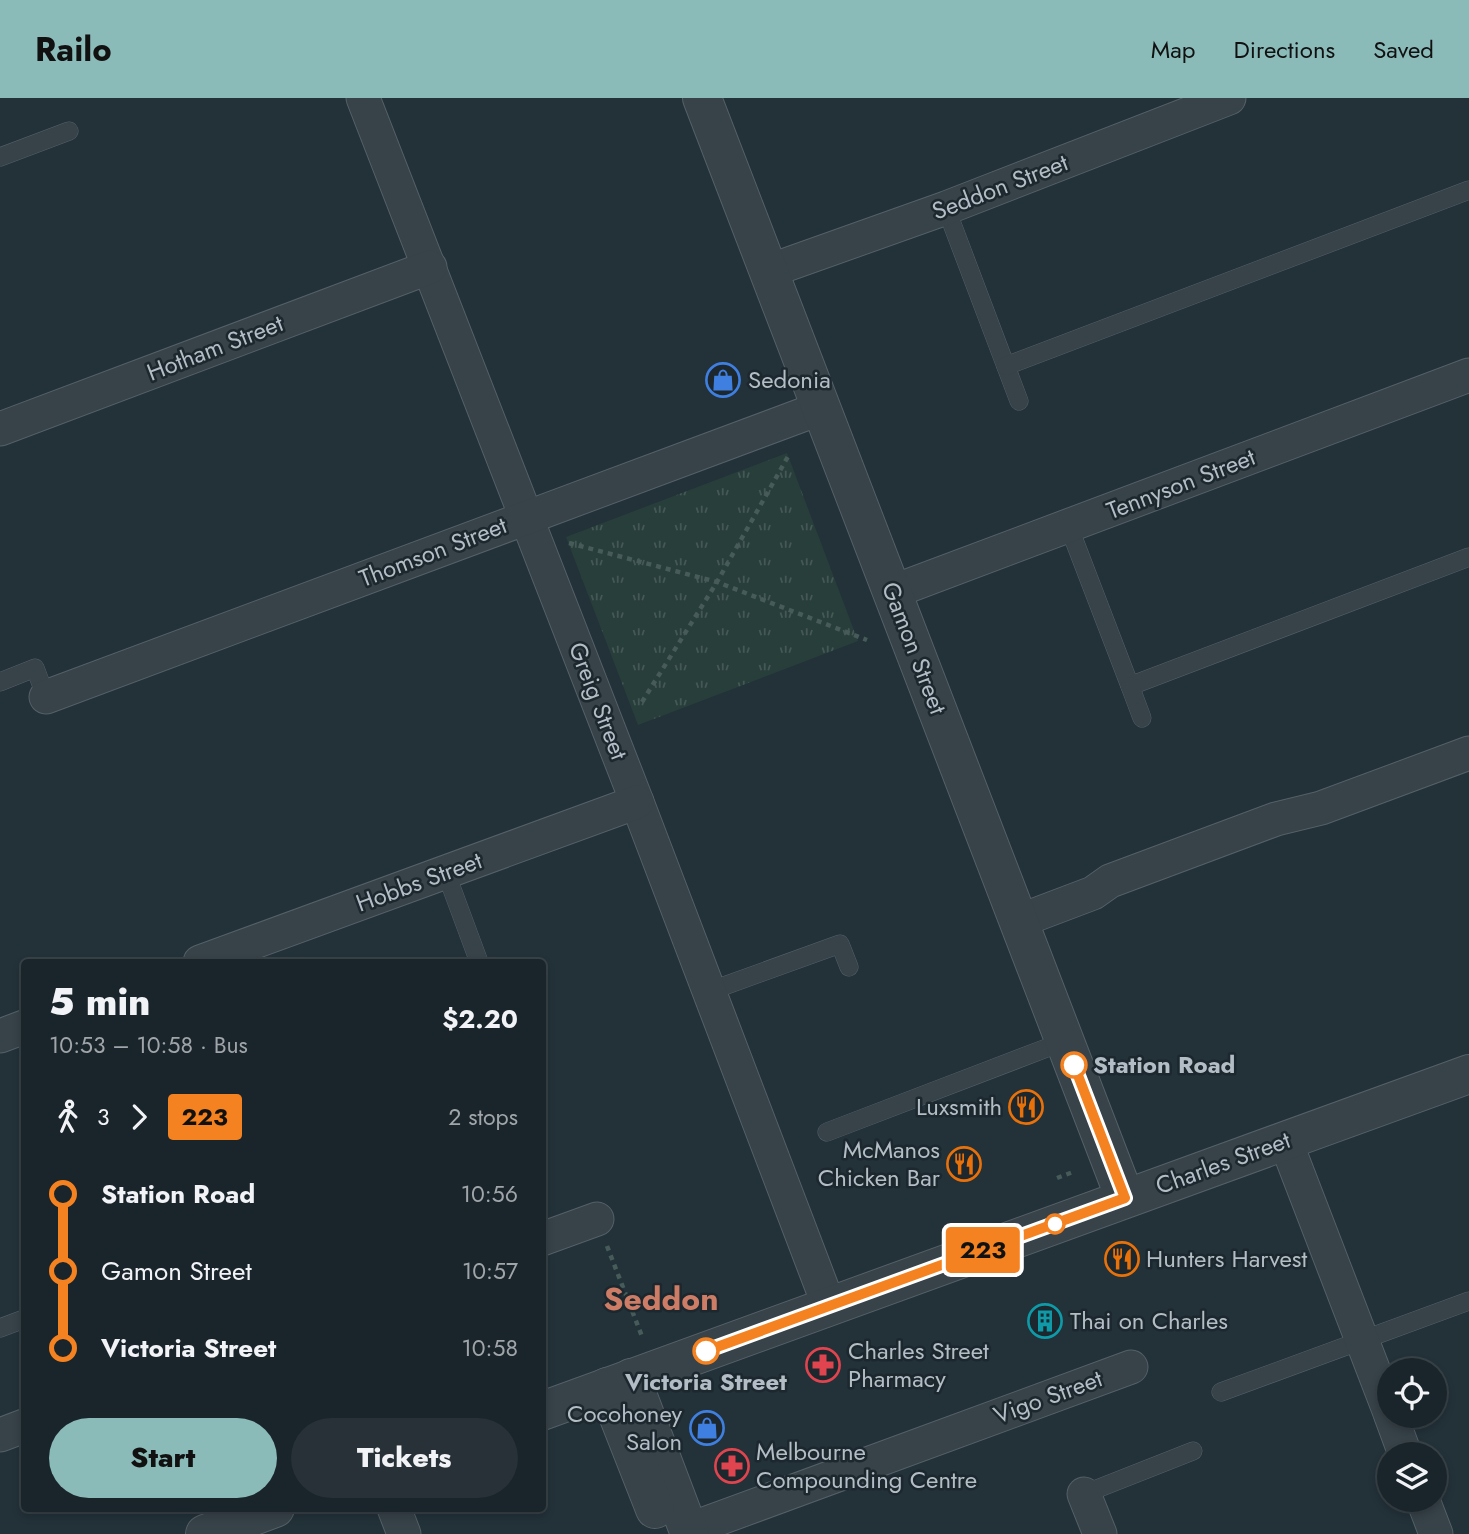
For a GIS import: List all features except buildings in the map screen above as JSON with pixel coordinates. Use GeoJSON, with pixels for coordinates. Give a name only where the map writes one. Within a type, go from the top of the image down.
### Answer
{"type":"FeatureCollection","features":[{"type":"Feature","properties":{"kind":"street","name":"Greig Street"},"geometry":{"type":"LineString","coordinates":[[363,98],[710,991],[829,1306]]}},
{"type":"Feature","properties":{"kind":"street","name":"Gamon Street"},"geometry":{"type":"LineString","coordinates":[[702,98],[1125,1198]]}},
{"type":"Feature","properties":{"kind":"street","name":"Seddon Street"},"geometry":{"type":"LineString","coordinates":[[769,271],[946,208],[1229,98]]}},
{"type":"Feature","properties":{"kind":"street","name":"Hotham Street"},"geometry":{"type":"LineString","coordinates":[[0,429],[430,267]]}},
{"type":"Feature","properties":{"kind":"street","name":"Tennyson Street"},"geometry":{"type":"LineString","coordinates":[[892,592],[1469,375]]}},
{"type":"Feature","properties":{"kind":"street","name":"Thomson Street"},"geometry":{"type":"LineString","coordinates":[[47,697],[821,408]]}},
{"type":"Feature","properties":{"kind":"street"},"geometry":{"type":"LineString","coordinates":[[1020,921],[1093,893],[1110,881],[1276,819],[1321,808],[1469,753]]}},
{"type":"Feature","properties":{"kind":"street","name":"Hobbs Street"},"geometry":{"type":"LineString","coordinates":[[208,959],[637,802]]}},
{"type":"Feature","properties":{"kind":"street"},"geometry":{"type":"LineString","coordinates":[[0,1036],[21,1028]]}},
{"type":"Feature","properties":{"kind":"street","name":"Charles Street"},"geometry":{"type":"LineString","coordinates":[[546,1410],[1469,1074]]}},
{"type":"Feature","properties":{"kind":"street"},"geometry":{"type":"LineString","coordinates":[[1285,1140],[1377,1380]]}},
{"type":"Feature","properties":{"kind":"street"},"geometry":{"type":"LineString","coordinates":[[546,1237],[597,1219]]}},
{"type":"Feature","properties":{"kind":"street","name":"Vigo Street"},"geometry":{"type":"LineString","coordinates":[[680,1533],[1131,1367]]}},
{"type":"Feature","properties":{"kind":"street"},"geometry":{"type":"LineString","coordinates":[[631,1379],[680,1533]]}},
{"type":"Feature","properties":{"kind":"street"},"geometry":{"type":"LineString","coordinates":[[0,1435],[21,1427]]}},
{"type":"Feature","properties":{"kind":"street"},"geometry":{"type":"LineString","coordinates":[[1084,1494],[1100,1534]]}},
{"type":"Feature","properties":{"kind":"street"},"geometry":{"type":"LineString","coordinates":[[205,1534],[259,1512]]}},
{"type":"Feature","properties":{"kind":"street"},"geometry":{"type":"LineString","coordinates":[[396,1512],[404,1534]]}},
{"type":"Feature","properties":{"kind":"street"},"geometry":{"type":"LineString","coordinates":[[1428,1512],[1436,1534]]}},
{"type":"Feature","properties":{"kind":"lane"},"geometry":{"type":"LineString","coordinates":[[0,157],[69,131]]}},
{"type":"Feature","properties":{"kind":"lane"},"geometry":{"type":"LineString","coordinates":[[1006,366],[1469,191]]}},
{"type":"Feature","properties":{"kind":"lane"},"geometry":{"type":"LineString","coordinates":[[946,208],[1019,401]]}},
{"type":"Feature","properties":{"kind":"lane"},"geometry":{"type":"LineString","coordinates":[[1069,527],[1142,718]]}},
{"type":"Feature","properties":{"kind":"lane"},"geometry":{"type":"LineString","coordinates":[[1130,686],[1469,557]]}},
{"type":"Feature","properties":{"kind":"lane"},"geometry":{"type":"LineString","coordinates":[[0,682],[35,668],[47,697]]}},
{"type":"Feature","properties":{"kind":"lane"},"geometry":{"type":"LineString","coordinates":[[446,873],[478,959]]}},
{"type":"Feature","properties":{"kind":"lane"},"geometry":{"type":"LineString","coordinates":[[710,991],[840,944],[849,968]]}},
{"type":"Feature","properties":{"kind":"lane"},"geometry":{"type":"LineString","coordinates":[[827,1132],[1065,1041]]}},
{"type":"Feature","properties":{"kind":"lane"},"geometry":{"type":"LineString","coordinates":[[1221,1392],[1469,1301]]}},
{"type":"Feature","properties":{"kind":"lane"},"geometry":{"type":"LineString","coordinates":[[0,1328],[21,1320]]}},
{"type":"Feature","properties":{"kind":"lane"},"geometry":{"type":"LineString","coordinates":[[1084,1494],[1193,1451]]}},
{"type":"Feature","properties":{"kind":"path"},"geometry":{"type":"LineString","coordinates":[[642,702],[717,583],[782,467]]}},
{"type":"Feature","properties":{"kind":"path"},"geometry":{"type":"LineString","coordinates":[[569,543],[717,583],[867,640]]}},
{"type":"Feature","properties":{"kind":"path"},"geometry":{"type":"LineString","coordinates":[[1057,1178],[1073,1172]]}},
{"type":"Feature","properties":{"kind":"path"},"geometry":{"type":"LineString","coordinates":[[597,1219],[631,1379]]}},
{"type":"Feature","properties":{"kind":"green space"},"geometry":{"type":"Polygon","coordinates":[[[787,453],[858,641],[638,725],[566,537],[787,453]]]}},
{"type":"Feature","properties":{"kind":"bus line","name":"223"},"geometry":{"type":"LineString","coordinates":[[706,1351],[1125,1198],[1074,1065]]}},
{"type":"Feature","properties":{"kind":"place","name":"Sedonia"},"geometry":{"type":"Point","coordinates":[723,380]}},
{"type":"Feature","properties":{"kind":"place","name":"Station Road"},"geometry":{"type":"Point","coordinates":[1074,1065]}},
{"type":"Feature","properties":{"kind":"place","name":"Luxsmith"},"geometry":{"type":"Point","coordinates":[1026,1107]}},
{"type":"Feature","properties":{"kind":"place","name":"McManos Chicken Bar"},"geometry":{"type":"Point","coordinates":[964,1164]}},
{"type":"Feature","properties":{"kind":"place","name":"Hunters Harvest"},"geometry":{"type":"Point","coordinates":[1122,1259]}},
{"type":"Feature","properties":{"kind":"place","name":"Thai on Charles"},"geometry":{"type":"Point","coordinates":[1045,1321]}},
{"type":"Feature","properties":{"kind":"place","name":"Victoria Street"},"geometry":{"type":"Point","coordinates":[706,1351]}},
{"type":"Feature","properties":{"kind":"place","name":"Charles Street Pharmacy"},"geometry":{"type":"Point","coordinates":[823,1365]}},
{"type":"Feature","properties":{"kind":"place","name":"Cocohoney Salon"},"geometry":{"type":"Point","coordinates":[707,1428]}},
{"type":"Feature","properties":{"kind":"place","name":"Melbourne Compounding Centre"},"geometry":{"type":"Point","coordinates":[732,1466]}},
{"type":"Feature","properties":{"kind":"district","name":"Seddon"},"geometry":{"type":"Point","coordinates":[661,1299]}}]}
